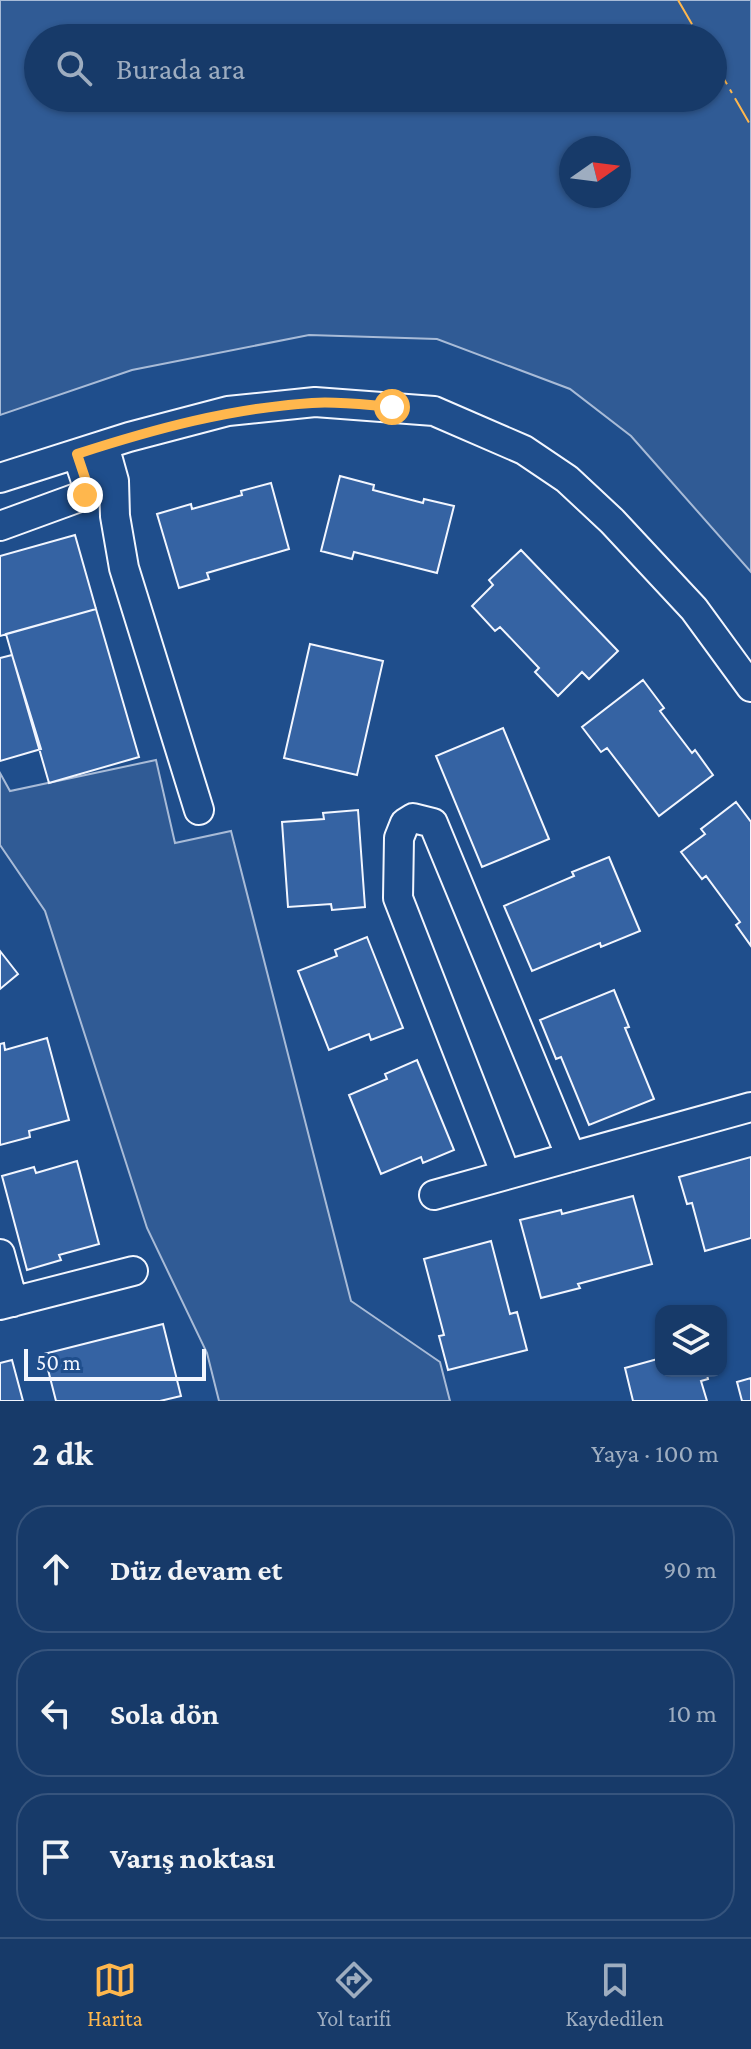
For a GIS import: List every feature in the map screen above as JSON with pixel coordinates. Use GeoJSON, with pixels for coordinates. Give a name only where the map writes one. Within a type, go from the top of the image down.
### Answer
{"type":"FeatureCollection","features":[{"type":"Feature","properties":{"kind":"street"},"geometry":{"type":"LineString","coordinates":[[0,478],[228,411],[315,402],[434,411],[524,450],[567,479],[612,521],[694,609],[751,687]]}},
{"type":"Feature","properties":{"kind":"street"},"geometry":{"type":"LineString","coordinates":[[0,526],[85,495],[90,450]]}},
{"type":"Feature","properties":{"kind":"street"},"geometry":{"type":"LineString","coordinates":[[90,450],[114,481],[115,516],[124,568],[199,810]]}},
{"type":"Feature","properties":{"kind":"street"},"geometry":{"type":"LineString","coordinates":[[506,1175],[398,898],[399,838],[405,823],[413,818],[433,823],[571,1157]]}},
{"type":"Feature","properties":{"kind":"street"},"geometry":{"type":"LineString","coordinates":[[434,1195],[751,1107]]}},
{"type":"Feature","properties":{"kind":"street"},"geometry":{"type":"LineString","coordinates":[[0,1254],[6,1303],[133,1271]]}},
{"type":"Feature","properties":{"kind":"shaded area"},"geometry":{"type":"Polygon","coordinates":[[[0,0],[751,0],[751,572],[631,436],[570,389],[437,339],[309,335],[132,370],[0,415],[0,0]]]}},
{"type":"Feature","properties":{"kind":"shaded area"},"geometry":{"type":"Polygon","coordinates":[[[156,760],[175,843],[231,831],[351,1301],[440,1362],[450,1401],[219,1401],[207,1353],[147,1228],[45,911],[0,845],[0,773],[10,791],[156,760]]]}},
{"type":"Feature","properties":{"kind":"building"},"geometry":{"type":"Polygon","coordinates":[[[340,476],[374,485],[373,490],[423,503],[424,499],[454,506],[437,573],[354,552],[352,559],[321,551],[340,476]]]}},
{"type":"Feature","properties":{"kind":"building"},"geometry":{"type":"Polygon","coordinates":[[[271,483],[289,549],[207,573],[209,579],[179,588],[157,514],[191,504],[192,509],[271,483]]]}},
{"type":"Feature","properties":{"kind":"building"},"geometry":{"type":"Polygon","coordinates":[[[75,535],[96,609],[0,636],[0,556],[75,535]]]}},
{"type":"Feature","properties":{"kind":"building"},"geometry":{"type":"Polygon","coordinates":[[[521,550],[618,651],[589,679],[582,672],[558,696],[535,672],[539,668],[500,627],[495,631],[472,606],[493,585],[489,580],[521,550]]]}},
{"type":"Feature","properties":{"kind":"building"},"geometry":{"type":"Polygon","coordinates":[[[96,609],[139,757],[49,783],[6,634],[96,609]]]}},
{"type":"Feature","properties":{"kind":"building"},"geometry":{"type":"Polygon","coordinates":[[[310,644],[383,661],[357,775],[284,758],[310,644]]]}},
{"type":"Feature","properties":{"kind":"building"},"geometry":{"type":"Polygon","coordinates":[[[12,655],[41,749],[0,761],[0,658],[12,655]]]}},
{"type":"Feature","properties":{"kind":"building"},"geometry":{"type":"Polygon","coordinates":[[[643,680],[664,708],[660,711],[713,775],[659,816],[607,748],[601,752],[582,727],[643,680]]]}},
{"type":"Feature","properties":{"kind":"building"},"geometry":{"type":"Polygon","coordinates":[[[503,728],[549,839],[482,867],[436,756],[503,728]]]}},
{"type":"Feature","properties":{"kind":"building"},"geometry":{"type":"Polygon","coordinates":[[[736,802],[751,822],[751,946],[736,925],[740,922],[706,876],[702,879],[681,852],[705,834],[701,829],[736,802]]]}},
{"type":"Feature","properties":{"kind":"building"},"geometry":{"type":"Polygon","coordinates":[[[358,810],[365,907],[332,910],[331,904],[288,907],[282,822],[324,819],[323,813],[358,810]]]}},
{"type":"Feature","properties":{"kind":"building"},"geometry":{"type":"Polygon","coordinates":[[[609,857],[640,931],[601,947],[600,943],[532,971],[504,906],[574,876],[572,872],[609,857]]]}},
{"type":"Feature","properties":{"kind":"building"},"geometry":{"type":"Polygon","coordinates":[[[367,937],[403,1028],[371,1040],[369,1034],[329,1050],[298,971],[337,956],[335,950],[367,937]]]}},
{"type":"Feature","properties":{"kind":"building"},"geometry":{"type":"Polygon","coordinates":[[[0,951],[18,974],[0,989],[0,951]]]}},
{"type":"Feature","properties":{"kind":"building"},"geometry":{"type":"Polygon","coordinates":[[[614,990],[629,1027],[625,1028],[654,1099],[589,1125],[561,1057],[556,1059],[540,1020],[614,990]]]}},
{"type":"Feature","properties":{"kind":"building"},"geometry":{"type":"Polygon","coordinates":[[[47,1038],[69,1120],[29,1131],[30,1137],[0,1145],[0,1044],[4,1043],[5,1050],[47,1038]]]}},
{"type":"Feature","properties":{"kind":"building"},"geometry":{"type":"Polygon","coordinates":[[[417,1060],[454,1150],[423,1163],[421,1157],[381,1174],[349,1095],[387,1079],[385,1074],[417,1060]]]}},
{"type":"Feature","properties":{"kind":"building"},"geometry":{"type":"Polygon","coordinates":[[[751,1157],[751,1238],[705,1251],[692,1203],[687,1204],[679,1177],[751,1157]]]}},
{"type":"Feature","properties":{"kind":"building"},"geometry":{"type":"Polygon","coordinates":[[[77,1161],[99,1244],[59,1255],[61,1260],[27,1270],[2,1176],[34,1167],[36,1173],[77,1161]]]}},
{"type":"Feature","properties":{"kind":"building"},"geometry":{"type":"Polygon","coordinates":[[[633,1196],[652,1264],[578,1284],[580,1288],[541,1298],[520,1220],[561,1210],[562,1214],[633,1196]]]}},
{"type":"Feature","properties":{"kind":"building"},"geometry":{"type":"Polygon","coordinates":[[[491,1241],[510,1314],[517,1312],[527,1350],[448,1370],[439,1336],[444,1335],[424,1259],[491,1241]]]}},
{"type":"Feature","properties":{"kind":"building"},"geometry":{"type":"Polygon","coordinates":[[[163,1324],[181,1396],[160,1401],[56,1401],[44,1354],[163,1324]]]}},
{"type":"Feature","properties":{"kind":"building"},"geometry":{"type":"Polygon","coordinates":[[[12,1360],[23,1401],[0,1401],[0,1363],[12,1360]]]}},
{"type":"Feature","properties":{"kind":"building"},"geometry":{"type":"Polygon","coordinates":[[[655,1360],[655,1377],[708,1377],[701,1381],[707,1401],[633,1401],[625,1368],[655,1360]]]}},
{"type":"Feature","properties":{"kind":"building"},"geometry":{"type":"Polygon","coordinates":[[[751,1378],[751,1401],[742,1401],[737,1382],[751,1378]]]}},
{"type":"Feature","properties":{"kind":"power"},"geometry":{"type":"LineString","coordinates":[[678,0],[692,24]]}},
{"type":"Feature","properties":{"kind":"power"},"geometry":{"type":"LineString","coordinates":[[727,84],[751,126]]}},
{"type":"Feature","properties":{"kind":"route"},"geometry":{"type":"LineString","coordinates":[[85,495],[88,487],[77,454],[129,437],[228,411],[315,402],[392,407]]}}]}
